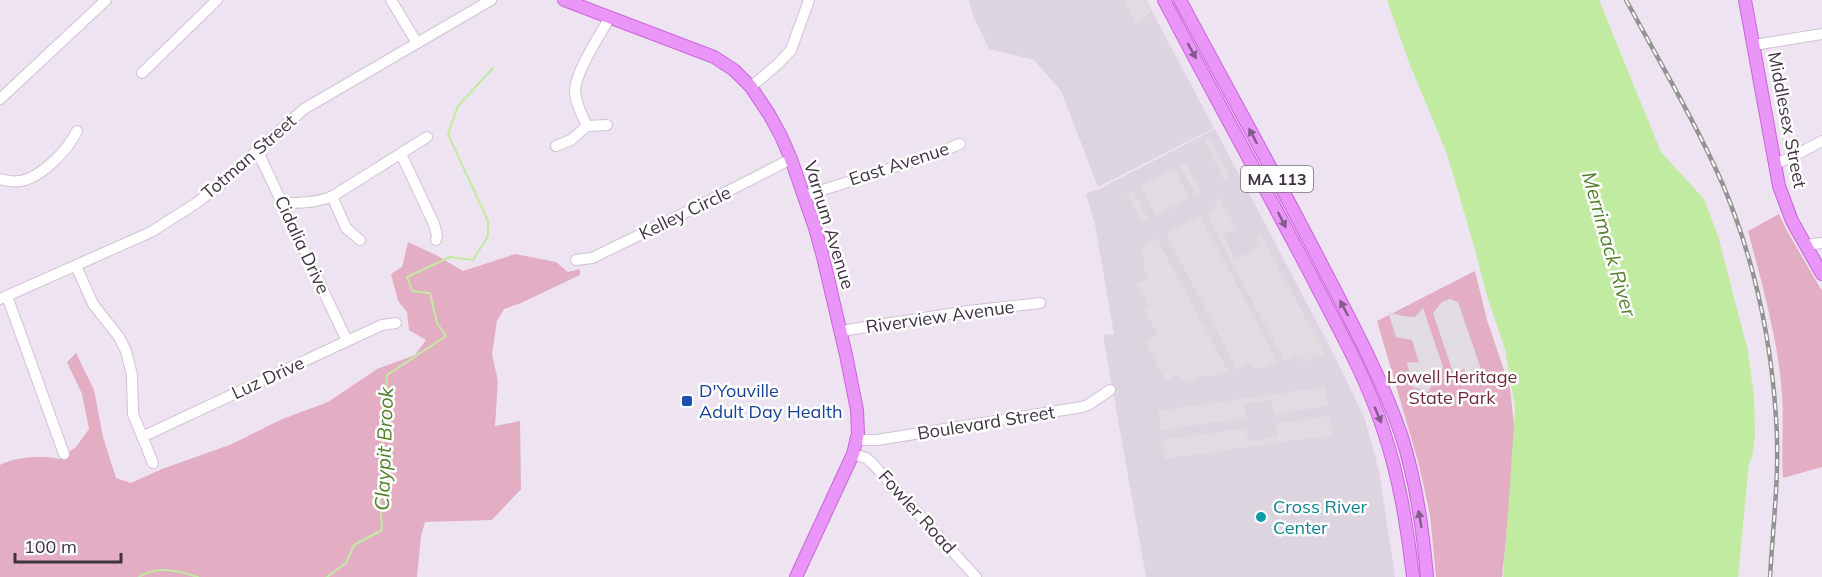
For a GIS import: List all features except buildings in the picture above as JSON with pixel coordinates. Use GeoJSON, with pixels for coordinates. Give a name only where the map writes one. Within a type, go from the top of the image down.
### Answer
{"type":"FeatureCollection","features":[{"type":"Feature","properties":{"kind":"main road","name":"Varnum Avenue"},"geometry":{"type":"LineString","coordinates":[[564,0],[714,57],[734,70],[750,87],[775,123],[791,159],[819,243],[841,331],[857,410],[857,437],[853,454],[796,577]]}},
{"type":"Feature","properties":{"kind":"main road","name":"MA 113"},"geometry":{"type":"LineString","coordinates":[[1164,0],[1346,341],[1382,423],[1403,499],[1413,577]]}},
{"type":"Feature","properties":{"kind":"main road","name":"MA 113"},"geometry":{"type":"LineString","coordinates":[[1180,0],[1302,226],[1370,361],[1401,434],[1413,479],[1424,537],[1427,577]]}},
{"type":"Feature","properties":{"kind":"main road","name":"Middlesex Street"},"geometry":{"type":"LineString","coordinates":[[1745,0],[1774,164],[1784,202],[1822,274]]}},
{"type":"Feature","properties":{"kind":"street"},"geometry":{"type":"LineString","coordinates":[[0,99],[106,0]]}},
{"type":"Feature","properties":{"kind":"street"},"geometry":{"type":"LineString","coordinates":[[142,73],[217,0]]}},
{"type":"Feature","properties":{"kind":"street"},"geometry":{"type":"LineString","coordinates":[[391,0],[417,43]]}},
{"type":"Feature","properties":{"kind":"street","name":"Totman Street"},"geometry":{"type":"LineString","coordinates":[[4,298],[136,240],[172,220],[223,183],[304,109],[491,0]]}},
{"type":"Feature","properties":{"kind":"street"},"geometry":{"type":"LineString","coordinates":[[750,87],[791,50],[809,0]]}},
{"type":"Feature","properties":{"kind":"street"},"geometry":{"type":"LineString","coordinates":[[587,126],[575,91],[578,76],[610,17]]}},
{"type":"Feature","properties":{"kind":"street"},"geometry":{"type":"LineString","coordinates":[[1754,45],[1822,34]]}},
{"type":"Feature","properties":{"kind":"street"},"geometry":{"type":"LineString","coordinates":[[556,146],[571,140],[587,126],[607,125]]}},
{"type":"Feature","properties":{"kind":"street"},"geometry":{"type":"LineString","coordinates":[[0,179],[21,181],[39,174],[66,148],[77,131]]}},
{"type":"Feature","properties":{"kind":"street"},"geometry":{"type":"LineString","coordinates":[[282,203],[324,200],[427,138]]}},
{"type":"Feature","properties":{"kind":"street"},"geometry":{"type":"LineString","coordinates":[[1774,164],[1822,141]]}},
{"type":"Feature","properties":{"kind":"street","name":"East Avenue"},"geometry":{"type":"LineString","coordinates":[[804,196],[960,144]]}},
{"type":"Feature","properties":{"kind":"street","name":"Cidalia Drive"},"geometry":{"type":"LineString","coordinates":[[257,150],[347,341]]}},
{"type":"Feature","properties":{"kind":"street"},"geometry":{"type":"LineString","coordinates":[[401,153],[434,224],[436,240]]}},
{"type":"Feature","properties":{"kind":"street","name":"Kelley Circle"},"geometry":{"type":"LineString","coordinates":[[576,260],[592,258],[791,159]]}},
{"type":"Feature","properties":{"kind":"street"},"geometry":{"type":"LineString","coordinates":[[332,196],[346,228],[360,240]]}},
{"type":"Feature","properties":{"kind":"street"},"geometry":{"type":"LineString","coordinates":[[1805,245],[1822,243]]}},
{"type":"Feature","properties":{"kind":"street"},"geometry":{"type":"LineString","coordinates":[[76,266],[93,304],[126,351],[132,375],[132,409],[153,463]]}},
{"type":"Feature","properties":{"kind":"street"},"geometry":{"type":"LineString","coordinates":[[4,298],[64,454]]}},
{"type":"Feature","properties":{"kind":"street","name":"Riverview Avenue"},"geometry":{"type":"LineString","coordinates":[[841,331],[968,311],[1040,303]]}},
{"type":"Feature","properties":{"kind":"street","name":"Luz Drive"},"geometry":{"type":"LineString","coordinates":[[142,437],[347,341],[382,326],[396,323]]}},
{"type":"Feature","properties":{"kind":"street","name":"Boulevard Street"},"geometry":{"type":"LineString","coordinates":[[857,437],[868,441],[877,440],[1082,407],[1110,390]]}},
{"type":"Feature","properties":{"kind":"street","name":"Fowler Road"},"geometry":{"type":"LineString","coordinates":[[853,454],[871,462],[976,577]]}},
{"type":"Feature","properties":{"kind":"shaded area"},"geometry":{"type":"Polygon","coordinates":[[[969,0],[1146,0],[1214,128],[1098,187],[1061,91],[1034,60],[989,49],[973,16],[969,0]]]}},
{"type":"Feature","properties":{"kind":"shaded area"},"geometry":{"type":"Polygon","coordinates":[[[1124,0],[1144,0],[1151,12],[1136,23],[1124,0]]]}},
{"type":"Feature","properties":{"kind":"shaded area"},"geometry":{"type":"Polygon","coordinates":[[[1215,129],[1331,349],[1365,419],[1379,471],[1395,577],[1146,577],[1103,335],[1114,334],[1095,225],[1086,194],[1215,129]]]}},
{"type":"Feature","properties":{"kind":"shaded area"},"geometry":{"type":"Polygon","coordinates":[[[1209,137],[1230,177],[1225,180],[1204,140],[1209,137]]]}},
{"type":"Feature","properties":{"kind":"shaded area"},"geometry":{"type":"Polygon","coordinates":[[[1185,163],[1201,192],[1196,195],[1180,166],[1185,163]]]}},
{"type":"Feature","properties":{"kind":"shaded area"},"geometry":{"type":"Polygon","coordinates":[[[1174,169],[1189,198],[1156,216],[1141,186],[1174,169]]]}},
{"type":"Feature","properties":{"kind":"shaded area"},"geometry":{"type":"Polygon","coordinates":[[[1133,190],[1149,220],[1142,223],[1127,194],[1133,190]]]}},
{"type":"Feature","properties":{"kind":"shaded area"},"geometry":{"type":"Polygon","coordinates":[[[1220,199],[1236,228],[1223,235],[1236,259],[1261,247],[1256,238],[1261,235],[1325,354],[1320,357],[1318,354],[1306,361],[1304,358],[1299,361],[1296,356],[1285,362],[1206,213],[1217,207],[1215,202],[1220,199]]]}},
{"type":"Feature","properties":{"kind":"shaded area"},"geometry":{"type":"Polygon","coordinates":[[[1200,216],[1278,363],[1273,366],[1271,363],[1260,370],[1258,367],[1253,370],[1249,363],[1237,369],[1166,234],[1200,216]]]}},
{"type":"Feature","properties":{"kind":"shaded area"},"geometry":{"type":"Polygon","coordinates":[[[1157,239],[1228,371],[1222,374],[1221,371],[1209,378],[1207,375],[1202,378],[1201,376],[1189,382],[1188,379],[1182,382],[1178,374],[1166,381],[1145,342],[1158,335],[1144,309],[1149,306],[1137,284],[1149,277],[1141,263],[1146,260],[1140,248],[1157,239]]]}},
{"type":"Feature","properties":{"kind":"shaded area"},"geometry":{"type":"Polygon","coordinates":[[[1450,299],[1458,302],[1485,381],[1467,379],[1464,368],[1455,378],[1433,313],[1442,302],[1450,299]]]}},
{"type":"Feature","properties":{"kind":"shaded area"},"geometry":{"type":"Polygon","coordinates":[[[1423,308],[1443,367],[1428,392],[1413,387],[1407,362],[1419,363],[1412,340],[1396,337],[1388,312],[1415,317],[1423,308]]]}},
{"type":"Feature","properties":{"kind":"shaded area"},"geometry":{"type":"Polygon","coordinates":[[[1326,387],[1328,406],[1274,414],[1272,400],[1244,404],[1246,418],[1161,430],[1158,411],[1326,387]]]}},
{"type":"Feature","properties":{"kind":"shaded area"},"geometry":{"type":"Polygon","coordinates":[[[1330,416],[1332,435],[1165,459],[1163,440],[1246,428],[1248,441],[1278,437],[1276,424],[1330,416]]]}},
{"type":"Feature","properties":{"kind":"green space"},"geometry":{"type":"Polygon","coordinates":[[[1779,214],[1822,291],[1822,467],[1783,478],[1783,404],[1780,373],[1769,312],[1748,231],[1779,214]]]}},
{"type":"Feature","properties":{"kind":"green space"},"geometry":{"type":"Polygon","coordinates":[[[408,242],[463,271],[515,254],[556,262],[568,272],[580,269],[580,275],[504,309],[497,321],[492,354],[498,381],[495,426],[520,421],[521,489],[492,520],[425,522],[421,536],[417,577],[0,577],[0,465],[13,460],[29,458],[59,459],[76,447],[89,429],[82,394],[67,362],[76,353],[94,390],[103,437],[116,478],[131,483],[162,469],[232,444],[280,420],[328,402],[377,369],[415,355],[426,340],[409,330],[407,312],[398,301],[391,274],[402,267],[408,242]]]}},
{"type":"Feature","properties":{"kind":"green space","name":"Lowell Heritage State Park"},"geometry":{"type":"Polygon","coordinates":[[[1475,271],[1487,320],[1510,388],[1516,444],[1502,577],[1436,577],[1430,515],[1419,465],[1377,321],[1475,271]]]}},
{"type":"Feature","properties":{"kind":"water","name":"Merrimack River"},"geometry":{"type":"Polygon","coordinates":[[[1387,0],[1599,0],[1661,152],[1704,199],[1718,236],[1748,351],[1754,397],[1755,437],[1749,463],[1738,577],[1503,577],[1515,407],[1505,349],[1488,299],[1447,154],[1410,65],[1387,0]]]}},
{"type":"Feature","properties":{"kind":"waterway","name":"Claypit Brook"},"geometry":{"type":"LineString","coordinates":[[327,577],[346,563],[354,545],[382,530],[380,501],[387,375],[446,336],[437,323],[430,293],[412,291],[407,277],[450,257],[473,260],[488,236],[488,221],[448,134],[458,106],[493,68]]}},
{"type":"Feature","properties":{"kind":"waterway","name":"Claypit Brook"},"geometry":{"type":"LineString","coordinates":[[139,577],[161,570],[176,571],[198,577]]}},
{"type":"Feature","properties":{"kind":"railway"},"geometry":{"type":"LineString","coordinates":[[1626,0],[1689,114],[1712,161],[1734,213],[1752,270],[1770,358],[1776,418],[1777,478],[1770,577]]}},
{"type":"Feature","properties":{"kind":"place","name":"D'Youville Adult Day Health"},"geometry":{"type":"Point","coordinates":[687,401]}},
{"type":"Feature","properties":{"kind":"place","name":"Cross River Center"},"geometry":{"type":"Point","coordinates":[1261,517]}}]}
